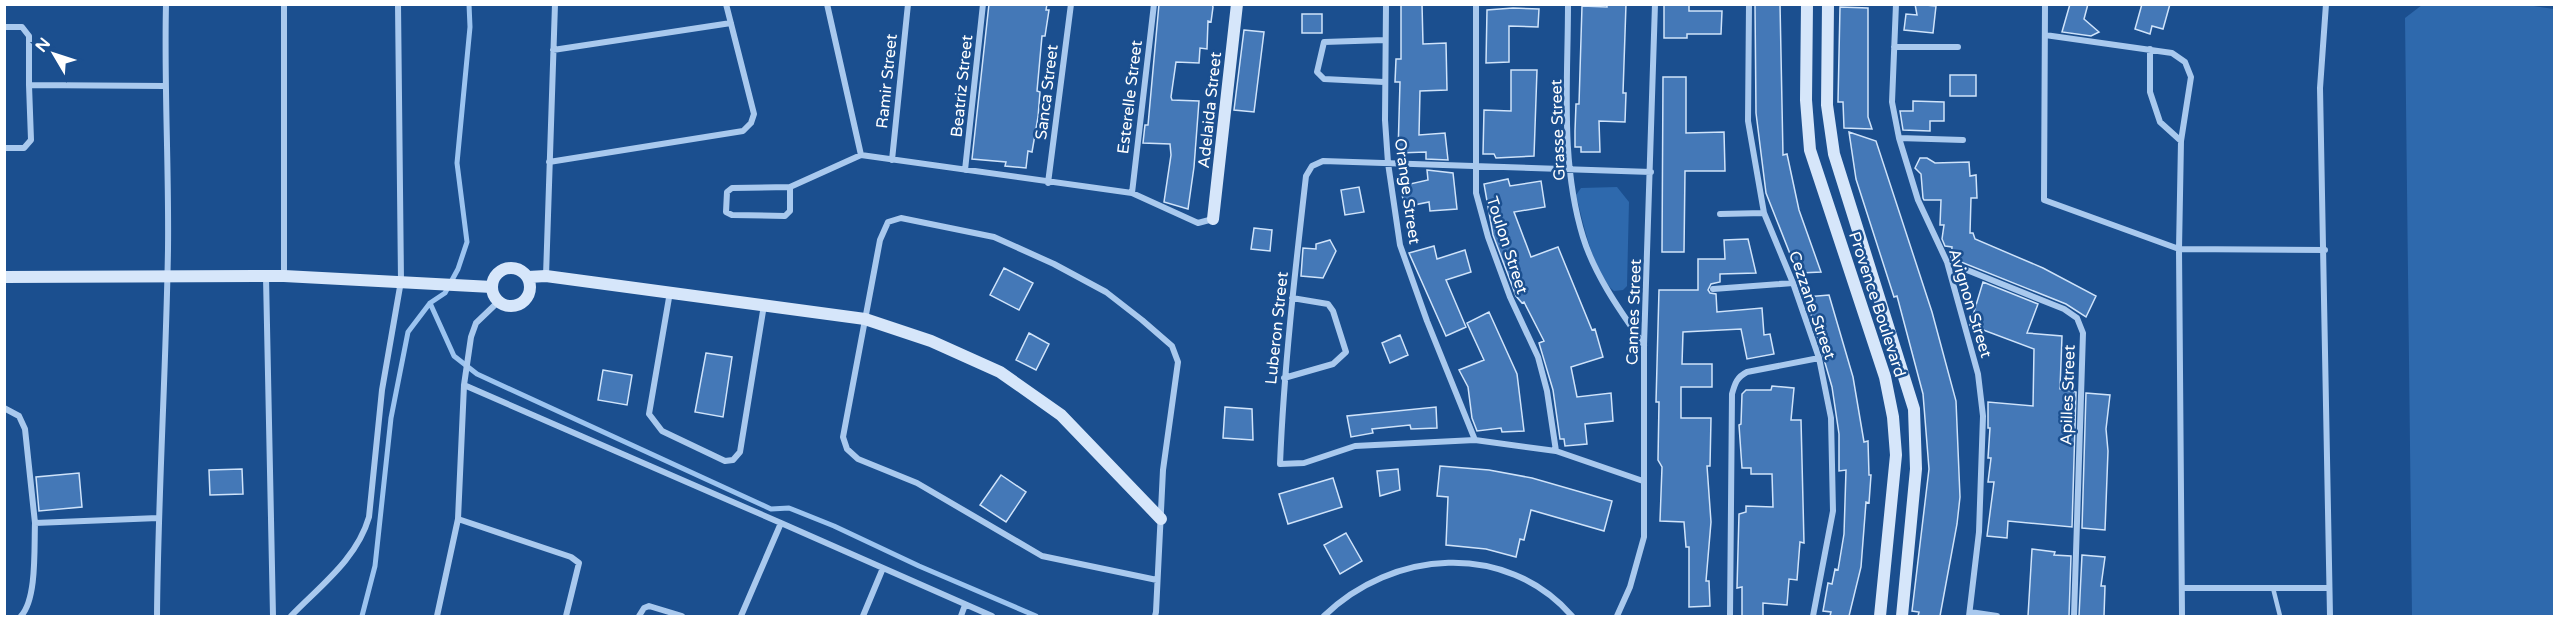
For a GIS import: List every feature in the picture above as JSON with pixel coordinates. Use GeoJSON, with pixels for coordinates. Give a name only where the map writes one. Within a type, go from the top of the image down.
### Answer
{"type":"FeatureCollection","features":[{"type":"Feature","properties":{"kind":"street"},"geometry":{"type":"LineString","coordinates":[[157,616],[158,518],[168,250],[164,86],[166,4]]}},
{"type":"Feature","properties":{"kind":"street"},"geometry":{"type":"LineString","coordinates":[[284,4],[284,276]]}},
{"type":"Feature","properties":{"kind":"street"},"geometry":{"type":"LineString","coordinates":[[291,616],[354,552],[363,538],[369,518],[382,390],[401,281],[398,4]]}},
{"type":"Feature","properties":{"kind":"street"},"geometry":{"type":"LineString","coordinates":[[546,276],[555,4]]}},
{"type":"Feature","properties":{"kind":"street"},"geometry":{"type":"LineString","coordinates":[[549,162],[743,131],[751,123],[754,114],[726,4]]}},
{"type":"Feature","properties":{"kind":"street"},"geometry":{"type":"LineString","coordinates":[[827,4],[861,155]]}},
{"type":"Feature","properties":{"kind":"street","name":"Ramir Street"},"geometry":{"type":"LineString","coordinates":[[892,160],[908,4]]}},
{"type":"Feature","properties":{"kind":"street","name":"Beatriz Street"},"geometry":{"type":"LineString","coordinates":[[965,170],[983,4]]}},
{"type":"Feature","properties":{"kind":"street","name":"Sanca Street"},"geometry":{"type":"LineString","coordinates":[[1048,183],[1071,4]]}},
{"type":"Feature","properties":{"kind":"street","name":"Esterelle Street"},"geometry":{"type":"LineString","coordinates":[[1132,193],[1154,4]]}},
{"type":"Feature","properties":{"kind":"street","name":"Adelaida Street"},"geometry":{"type":"LineString","coordinates":[[1213,219],[1237,4]]}},
{"type":"Feature","properties":{"kind":"street","name":"Orange Street"},"geometry":{"type":"LineString","coordinates":[[1386,4],[1384,82],[1388,164],[1400,245],[1431,332],[1475,440]]}},
{"type":"Feature","properties":{"kind":"street","name":"Toulon Street"},"geometry":{"type":"LineString","coordinates":[[1476,4],[1476,193],[1488,237],[1510,297],[1538,357],[1549,401],[1556,450]]}},
{"type":"Feature","properties":{"kind":"street","name":"Grasse Street"},"geometry":{"type":"LineString","coordinates":[[1568,4],[1568,170],[1584,238],[1615,304],[1644,345]]}},
{"type":"Feature","properties":{"kind":"street","name":"Cannes Street"},"geometry":{"type":"LineString","coordinates":[[1617,616],[1630,588],[1644,537],[1644,345],[1655,4]]}},
{"type":"Feature","properties":{"kind":"street","name":"Cezzane Street"},"geometry":{"type":"LineString","coordinates":[[1749,4],[1748,121],[1764,213],[1819,358],[1831,418],[1833,511],[1813,616]]}},
{"type":"Feature","properties":{"kind":"street","name":"Provence Boulevard"},"geometry":{"type":"LineString","coordinates":[[1807,4],[1806,100],[1810,150],[1885,377],[1893,417],[1896,455],[1880,616]]}},
{"type":"Feature","properties":{"kind":"street","name":"Provence Boulevard"},"geometry":{"type":"LineString","coordinates":[[1828,4],[1827,105],[1834,154],[1914,409],[1916,468],[1902,616]]}},
{"type":"Feature","properties":{"kind":"street","name":"Avignon Street"},"geometry":{"type":"LineString","coordinates":[[1896,4],[1892,102],[1899,138],[1918,200],[1947,262],[1978,374],[1983,416],[1979,532],[1970,614]]}},
{"type":"Feature","properties":{"kind":"street"},"geometry":{"type":"LineString","coordinates":[[2045,4],[2044,200],[2179,249],[2325,250]]}},
{"type":"Feature","properties":{"kind":"street"},"geometry":{"type":"LineString","coordinates":[[2326,4],[2320,88],[2325,250],[2330,616]]}},
{"type":"Feature","properties":{"kind":"street"},"geometry":{"type":"LineString","coordinates":[[553,50],[731,23]]}},
{"type":"Feature","properties":{"kind":"street"},"geometry":{"type":"LineString","coordinates":[[4,27],[22,27],[29,36],[31,140],[24,148],[4,147]]}},
{"type":"Feature","properties":{"kind":"street"},"geometry":{"type":"LineString","coordinates":[[2045,35],[2172,53],[2185,62],[2192,77],[2181,141],[2179,249],[2182,616]]}},
{"type":"Feature","properties":{"kind":"street"},"geometry":{"type":"LineString","coordinates":[[1384,82],[1324,79],[1317,72],[1324,42],[1385,40]]}},
{"type":"Feature","properties":{"kind":"street"},"geometry":{"type":"LineString","coordinates":[[1894,47],[1958,47]]}},
{"type":"Feature","properties":{"kind":"street"},"geometry":{"type":"LineString","coordinates":[[2150,49],[2150,92],[2160,122],[2181,141]]}},
{"type":"Feature","properties":{"kind":"street"},"geometry":{"type":"LineString","coordinates":[[29,85],[164,86]]}},
{"type":"Feature","properties":{"kind":"street"},"geometry":{"type":"LineString","coordinates":[[1899,138],[1964,140]]}},
{"type":"Feature","properties":{"kind":"street"},"geometry":{"type":"LineString","coordinates":[[790,187],[790,210],[785,216],[726,212],[727,192],[732,188],[790,187],[861,155],[1132,193],[1198,223],[1213,219]]}},
{"type":"Feature","properties":{"kind":"street","name":"Luberon Street"},"geometry":{"type":"LineString","coordinates":[[1643,481],[1556,450],[1475,440],[1355,446],[1286,466],[1280,464],[1284,378],[1292,298],[1306,176],[1312,166],[1323,161],[1651,172]]}},
{"type":"Feature","properties":{"kind":"street"},"geometry":{"type":"LineString","coordinates":[[1720,214],[1764,213]]}},
{"type":"Feature","properties":{"kind":"street"},"geometry":{"type":"LineString","coordinates":[[1155,616],[1161,519],[1163,470],[1178,362],[1172,346],[1106,292],[1054,264],[994,237],[900,218],[888,222],[880,240],[843,437],[847,449],[858,459],[917,483],[1042,556],[1157,580]]}},
{"type":"Feature","properties":{"kind":"street","name":"Apilles Street"},"geometry":{"type":"LineString","coordinates":[[1947,262],[2064,309],[2077,318],[2083,333],[2074,616]]}},
{"type":"Feature","properties":{"kind":"street"},"geometry":{"type":"LineString","coordinates":[[528,277],[530,292],[526,298],[513,306],[499,301],[492,287],[494,279],[506,268],[515,267],[528,277],[546,276],[865,319],[931,341],[1000,372],[1061,415],[1161,519]]}},
{"type":"Feature","properties":{"kind":"street"},"geometry":{"type":"LineString","coordinates":[[4,277],[284,276],[492,287]]}},
{"type":"Feature","properties":{"kind":"street"},"geometry":{"type":"LineString","coordinates":[[266,277],[273,616]]}},
{"type":"Feature","properties":{"kind":"street"},"geometry":{"type":"LineString","coordinates":[[1713,289],[1792,283]]}},
{"type":"Feature","properties":{"kind":"street"},"geometry":{"type":"LineString","coordinates":[[670,292],[649,414],[662,431],[725,461],[733,460],[740,452],[764,304]]}},
{"type":"Feature","properties":{"kind":"street"},"geometry":{"type":"LineString","coordinates":[[1284,378],[1333,364],[1346,352],[1334,311],[1328,304],[1292,298]]}},
{"type":"Feature","properties":{"kind":"street"},"geometry":{"type":"LineString","coordinates":[[437,616],[458,519],[465,381],[471,337],[476,323],[499,301]]}},
{"type":"Feature","properties":{"kind":"street"},"geometry":{"type":"LineString","coordinates":[[1730,616],[1732,394],[1734,384],[1738,376],[1747,372],[1819,358]]}},
{"type":"Feature","properties":{"kind":"street"},"geometry":{"type":"LineString","coordinates":[[465,381],[992,616]]}},
{"type":"Feature","properties":{"kind":"street"},"geometry":{"type":"LineString","coordinates":[[4,408],[19,416],[26,429],[35,523],[31,595],[28,609],[21,616]]}},
{"type":"Feature","properties":{"kind":"street"},"geometry":{"type":"LineString","coordinates":[[35,523],[158,518]]}},
{"type":"Feature","properties":{"kind":"street"},"geometry":{"type":"LineString","coordinates":[[458,519],[571,557],[579,564],[566,616]]}},
{"type":"Feature","properties":{"kind":"street"},"geometry":{"type":"LineString","coordinates":[[741,616],[781,523]]}},
{"type":"Feature","properties":{"kind":"street"},"geometry":{"type":"LineString","coordinates":[[1324,616],[1353,592],[1382,576],[1406,568],[1455,562],[1504,572],[1527,582],[1548,595],[1572,616]]}},
{"type":"Feature","properties":{"kind":"street"},"geometry":{"type":"LineString","coordinates":[[863,616],[883,568]]}},
{"type":"Feature","properties":{"kind":"street"},"geometry":{"type":"LineString","coordinates":[[2183,588],[2329,588]]}},
{"type":"Feature","properties":{"kind":"street"},"geometry":{"type":"LineString","coordinates":[[961,616],[966,605]]}},
{"type":"Feature","properties":{"kind":"street"},"geometry":{"type":"LineString","coordinates":[[639,616],[644,608],[649,606],[682,616]]}},
{"type":"Feature","properties":{"kind":"street"},"geometry":{"type":"LineString","coordinates":[[1970,614],[1997,616]]}},
{"type":"Feature","properties":{"kind":"lane"},"geometry":{"type":"LineString","coordinates":[[2273,588],[2280,616]]}},
{"type":"Feature","properties":{"kind":"shaded area"},"geometry":{"type":"Polygon","coordinates":[[[2422,5],[2527,5],[2554,9],[2554,616],[2412,616],[2405,18],[2422,5]]]}},
{"type":"Feature","properties":{"kind":"shaded area"},"geometry":{"type":"Polygon","coordinates":[[[1617,187],[1629,202],[1627,286],[1623,290],[1614,291],[1600,272],[1595,260],[1576,195],[1581,188],[1617,187]]]}},
{"type":"Feature","properties":{"kind":"building"},"geometry":{"type":"Polygon","coordinates":[[[989,4],[1047,4],[1046,10],[1049,10],[1045,36],[1042,36],[1037,91],[1040,92],[1038,117],[1032,152],[1028,151],[1026,168],[1005,166],[1006,162],[972,159],[989,4]]]}},
{"type":"Feature","properties":{"kind":"building"},"geometry":{"type":"Polygon","coordinates":[[[1159,4],[1212,4],[1213,7],[1211,22],[1208,21],[1207,49],[1200,48],[1199,63],[1176,62],[1171,97],[1172,100],[1199,101],[1188,209],[1164,202],[1171,155],[1170,144],[1143,143],[1145,125],[1148,125],[1159,4]]]}},
{"type":"Feature","properties":{"kind":"building"},"geometry":{"type":"Polygon","coordinates":[[[1401,4],[1422,4],[1423,44],[1446,43],[1447,90],[1420,91],[1419,135],[1445,133],[1448,160],[1426,159],[1426,152],[1398,153],[1400,82],[1395,82],[1396,59],[1401,59],[1401,4]]]}},
{"type":"Feature","properties":{"kind":"building"},"geometry":{"type":"Polygon","coordinates":[[[1607,4],[1626,4],[1623,93],[1626,93],[1625,122],[1599,121],[1600,152],[1581,152],[1581,147],[1575,147],[1575,131],[1576,104],[1579,104],[1582,6],[1607,7],[1607,4]]]}},
{"type":"Feature","properties":{"kind":"building"},"geometry":{"type":"Polygon","coordinates":[[[1664,4],[1689,4],[1689,11],[1722,11],[1721,34],[1687,34],[1687,38],[1664,38],[1664,4]]]}},
{"type":"Feature","properties":{"kind":"building"},"geometry":{"type":"Polygon","coordinates":[[[1755,4],[1780,4],[1783,155],[1787,154],[1799,210],[1821,272],[1800,273],[1799,269],[1796,269],[1766,193],[1756,113],[1755,4]]]}},
{"type":"Feature","properties":{"kind":"building"},"geometry":{"type":"Polygon","coordinates":[[[1915,4],[1936,6],[1933,33],[1904,30],[1906,14],[1917,15],[1915,4]]]}},
{"type":"Feature","properties":{"kind":"building"},"geometry":{"type":"Polygon","coordinates":[[[2070,4],[2088,4],[2084,19],[2099,32],[2091,36],[2062,32],[2070,4]]]}},
{"type":"Feature","properties":{"kind":"building"},"geometry":{"type":"Polygon","coordinates":[[[2142,4],[2170,4],[2163,29],[2152,26],[2150,34],[2135,29],[2142,4]]]}},
{"type":"Feature","properties":{"kind":"building"},"geometry":{"type":"Polygon","coordinates":[[[1840,7],[1868,8],[1868,117],[1872,129],[1844,128],[1843,102],[1838,102],[1840,7]]]}},
{"type":"Feature","properties":{"kind":"building"},"geometry":{"type":"Polygon","coordinates":[[[1539,9],[1538,27],[1509,26],[1509,62],[1486,63],[1487,10],[1539,9]]]}},
{"type":"Feature","properties":{"kind":"building"},"geometry":{"type":"Polygon","coordinates":[[[1302,14],[1322,14],[1322,33],[1302,33],[1302,14]]]}},
{"type":"Feature","properties":{"kind":"building"},"geometry":{"type":"Polygon","coordinates":[[[1244,30],[1264,32],[1254,112],[1234,110],[1244,30]]]}},
{"type":"Feature","properties":{"kind":"building"},"geometry":{"type":"Polygon","coordinates":[[[1511,70],[1537,70],[1534,156],[1496,158],[1494,154],[1483,154],[1484,110],[1511,111],[1511,70]]]}},
{"type":"Feature","properties":{"kind":"building"},"geometry":{"type":"Polygon","coordinates":[[[1950,75],[1976,75],[1976,96],[1950,96],[1950,75]]]}},
{"type":"Feature","properties":{"kind":"building"},"geometry":{"type":"Polygon","coordinates":[[[1663,77],[1686,77],[1686,133],[1724,132],[1725,171],[1685,171],[1684,252],[1662,252],[1663,77]]]}},
{"type":"Feature","properties":{"kind":"building"},"geometry":{"type":"Polygon","coordinates":[[[1913,101],[1944,102],[1944,121],[1930,121],[1930,131],[1903,130],[1900,111],[1913,111],[1913,101]]]}},
{"type":"Feature","properties":{"kind":"building"},"geometry":{"type":"Polygon","coordinates":[[[1849,132],[1876,141],[1932,312],[1956,401],[1960,497],[1940,616],[1918,616],[1919,612],[1912,611],[1929,469],[1923,394],[1897,296],[1894,297],[1856,179],[1849,132]]]}},
{"type":"Feature","properties":{"kind":"building"},"geometry":{"type":"Polygon","coordinates":[[[1920,158],[1927,158],[1935,163],[1969,162],[1970,176],[1976,175],[1977,198],[1971,198],[1970,233],[1973,233],[1975,239],[2043,268],[2096,296],[2086,317],[2066,304],[1951,258],[1952,247],[1945,246],[1942,239],[1944,225],[1940,225],[1941,200],[1924,200],[1923,198],[1921,174],[1915,168],[1920,158]]]}},
{"type":"Feature","properties":{"kind":"building"},"geometry":{"type":"Polygon","coordinates":[[[1427,170],[1453,173],[1457,209],[1430,211],[1429,202],[1404,207],[1401,186],[1428,180],[1427,170]]]}},
{"type":"Feature","properties":{"kind":"building"},"geometry":{"type":"Polygon","coordinates":[[[1508,179],[1510,186],[1541,181],[1545,207],[1514,212],[1531,257],[1558,247],[1592,330],[1595,329],[1603,357],[1571,367],[1577,397],[1611,393],[1613,421],[1585,424],[1587,444],[1565,446],[1564,439],[1560,439],[1553,390],[1539,343],[1544,341],[1524,302],[1522,303],[1516,296],[1493,235],[1484,184],[1508,179]]]}},
{"type":"Feature","properties":{"kind":"building"},"geometry":{"type":"Polygon","coordinates":[[[1359,187],[1364,212],[1345,215],[1341,190],[1359,187]]]}},
{"type":"Feature","properties":{"kind":"building"},"geometry":{"type":"Polygon","coordinates":[[[1254,228],[1272,230],[1270,251],[1251,249],[1254,228]]]}},
{"type":"Feature","properties":{"kind":"building"},"geometry":{"type":"Polygon","coordinates":[[[1748,239],[1756,273],[1720,274],[1720,282],[1711,284],[1708,290],[1716,294],[1717,312],[1762,308],[1764,335],[1770,334],[1774,354],[1747,359],[1741,329],[1683,332],[1682,364],[1712,364],[1712,387],[1681,387],[1681,418],[1711,418],[1710,466],[1707,466],[1711,522],[1706,581],[1709,581],[1710,606],[1689,607],[1689,547],[1686,547],[1684,522],[1660,521],[1662,467],[1658,460],[1659,402],[1656,402],[1659,290],[1698,290],[1698,259],[1725,259],[1724,240],[1748,239]]]}},
{"type":"Feature","properties":{"kind":"building"},"geometry":{"type":"Polygon","coordinates":[[[1330,240],[1336,251],[1323,278],[1301,276],[1303,248],[1316,249],[1316,244],[1330,240]]]}},
{"type":"Feature","properties":{"kind":"building"},"geometry":{"type":"Polygon","coordinates":[[[1434,246],[1437,259],[1465,250],[1471,272],[1446,280],[1466,327],[1446,336],[1409,253],[1434,246]]]}},
{"type":"Feature","properties":{"kind":"building"},"geometry":{"type":"Polygon","coordinates":[[[1004,268],[1033,283],[1019,310],[990,295],[1004,268]]]}},
{"type":"Feature","properties":{"kind":"building"},"geometry":{"type":"Polygon","coordinates":[[[1983,282],[2038,304],[2027,333],[2062,336],[2060,389],[2076,392],[2072,527],[2008,521],[2007,538],[1987,536],[1994,482],[1988,482],[1991,458],[1988,458],[1990,428],[1988,428],[1988,402],[2033,406],[2034,349],[1970,325],[1983,282]]]}},
{"type":"Feature","properties":{"kind":"building"},"geometry":{"type":"Polygon","coordinates":[[[1829,295],[1853,377],[1864,442],[1868,441],[1869,475],[1871,475],[1869,503],[1866,502],[1861,567],[1849,616],[1830,616],[1831,612],[1823,611],[1828,583],[1832,584],[1835,569],[1838,570],[1844,534],[1846,470],[1839,471],[1839,434],[1832,387],[1806,297],[1829,295]]]}},
{"type":"Feature","properties":{"kind":"building"},"geometry":{"type":"Polygon","coordinates":[[[1489,312],[1517,374],[1524,431],[1502,432],[1501,428],[1477,431],[1472,418],[1468,387],[1459,370],[1484,360],[1467,323],[1489,312]]]}},
{"type":"Feature","properties":{"kind":"building"},"geometry":{"type":"Polygon","coordinates":[[[1029,333],[1049,344],[1036,370],[1016,360],[1029,333]]]}},
{"type":"Feature","properties":{"kind":"building"},"geometry":{"type":"Polygon","coordinates":[[[1400,335],[1408,355],[1390,363],[1382,343],[1400,335]]]}},
{"type":"Feature","properties":{"kind":"building"},"geometry":{"type":"Polygon","coordinates":[[[706,353],[732,357],[723,417],[695,412],[706,353]]]}},
{"type":"Feature","properties":{"kind":"building"},"geometry":{"type":"Polygon","coordinates":[[[603,370],[632,375],[627,405],[598,400],[603,370]]]}},
{"type":"Feature","properties":{"kind":"building"},"geometry":{"type":"Polygon","coordinates":[[[1772,386],[1794,388],[1791,420],[1801,420],[1804,543],[1800,542],[1797,580],[1789,579],[1787,605],[1763,603],[1763,616],[1742,616],[1742,587],[1737,588],[1739,514],[1746,512],[1746,506],[1773,507],[1772,474],[1751,474],[1751,468],[1742,468],[1739,425],[1741,424],[1742,394],[1746,390],[1771,390],[1772,386]]]}},
{"type":"Feature","properties":{"kind":"building"},"geometry":{"type":"Polygon","coordinates":[[[2086,393],[2110,395],[2106,429],[2108,451],[2105,530],[2082,528],[2086,393]]]}},
{"type":"Feature","properties":{"kind":"building"},"geometry":{"type":"Polygon","coordinates":[[[1225,407],[1252,409],[1253,440],[1223,438],[1225,407]]]}},
{"type":"Feature","properties":{"kind":"building"},"geometry":{"type":"Polygon","coordinates":[[[1436,407],[1437,428],[1411,429],[1410,425],[1372,429],[1373,433],[1351,437],[1347,416],[1436,407]]]}},
{"type":"Feature","properties":{"kind":"building"},"geometry":{"type":"Polygon","coordinates":[[[1440,466],[1489,470],[1532,478],[1612,501],[1604,531],[1531,510],[1524,540],[1520,539],[1516,557],[1486,549],[1446,545],[1448,497],[1437,496],[1440,466]]]}},
{"type":"Feature","properties":{"kind":"building"},"geometry":{"type":"Polygon","coordinates":[[[242,469],[243,494],[210,495],[209,470],[242,469]]]}},
{"type":"Feature","properties":{"kind":"building"},"geometry":{"type":"Polygon","coordinates":[[[1398,469],[1400,490],[1380,496],[1377,471],[1398,469]]]}},
{"type":"Feature","properties":{"kind":"building"},"geometry":{"type":"Polygon","coordinates":[[[79,473],[82,507],[39,511],[36,477],[79,473]]]}},
{"type":"Feature","properties":{"kind":"building"},"geometry":{"type":"Polygon","coordinates":[[[1001,475],[1026,492],[1006,522],[980,505],[1001,475]]]}},
{"type":"Feature","properties":{"kind":"building"},"geometry":{"type":"Polygon","coordinates":[[[1333,478],[1342,507],[1288,524],[1279,494],[1333,478]]]}},
{"type":"Feature","properties":{"kind":"building"},"geometry":{"type":"Polygon","coordinates":[[[1346,533],[1362,561],[1340,574],[1324,545],[1346,533]]]}},
{"type":"Feature","properties":{"kind":"building"},"geometry":{"type":"Polygon","coordinates":[[[2032,549],[2055,552],[2054,555],[2071,556],[2069,616],[2028,616],[2032,549]]]}},
{"type":"Feature","properties":{"kind":"building"},"geometry":{"type":"Polygon","coordinates":[[[2082,555],[2105,557],[2101,586],[2105,586],[2104,616],[2079,616],[2082,555]]]}},
{"type":"Feature","properties":{"kind":"waterway"},"geometry":{"type":"LineString","coordinates":[[362,616],[375,566],[391,418],[408,332],[430,303],[445,293],[458,269],[467,242],[457,163],[470,27],[469,4]]}},
{"type":"Feature","properties":{"kind":"waterway"},"geometry":{"type":"LineString","coordinates":[[430,303],[454,356],[477,374],[771,509],[789,508],[834,526],[919,566],[1036,616]]}}]}
